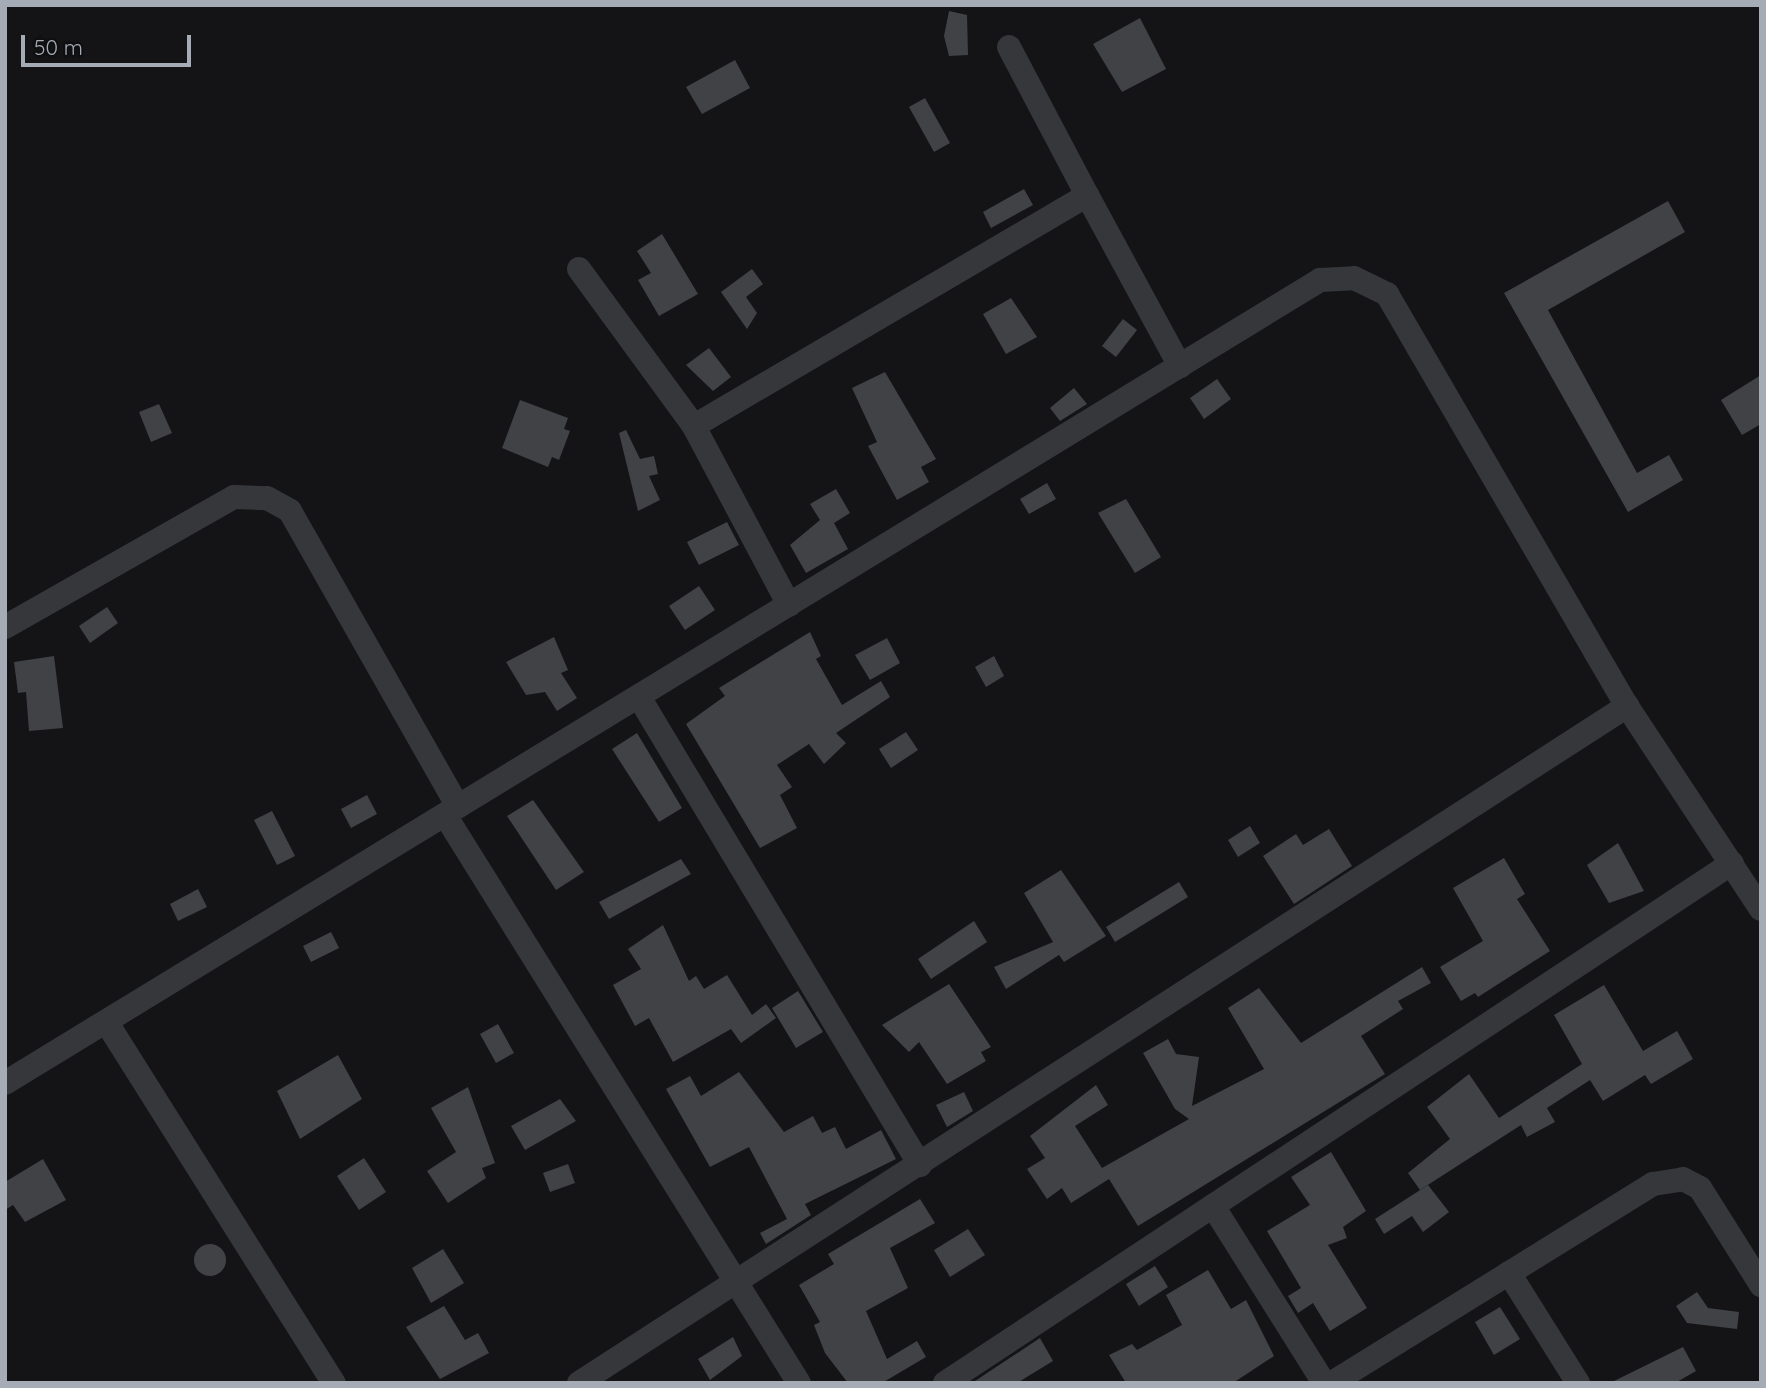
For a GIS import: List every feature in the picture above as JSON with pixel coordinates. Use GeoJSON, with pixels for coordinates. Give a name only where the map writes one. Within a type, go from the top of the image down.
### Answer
{"type":"FeatureCollection","features":[{"type":"Feature","properties":{"kind":"street"},"geometry":{"type":"LineString","coordinates":[[1009,47],[1180,366]]}},
{"type":"Feature","properties":{"kind":"street"},"geometry":{"type":"LineString","coordinates":[[694,426],[1087,195]]}},
{"type":"Feature","properties":{"kind":"street"},"geometry":{"type":"LineString","coordinates":[[579,268],[694,426],[789,605]]}},
{"type":"Feature","properties":{"kind":"street"},"geometry":{"type":"LineString","coordinates":[[5,1083],[1320,280],[1354,278],[1387,295],[1627,706],[1761,909]]}},
{"type":"Feature","properties":{"kind":"street"},"geometry":{"type":"LineString","coordinates":[[5,627],[234,497],[267,498],[290,511],[452,811],[799,1383]]}},
{"type":"Feature","properties":{"kind":"street"},"geometry":{"type":"LineString","coordinates":[[639,697],[920,1165]]}},
{"type":"Feature","properties":{"kind":"street"},"geometry":{"type":"LineString","coordinates":[[579,1383],[737,1284],[1627,706]]}},
{"type":"Feature","properties":{"kind":"street"},"geometry":{"type":"LineString","coordinates":[[945,1383],[1732,863]]}},
{"type":"Feature","properties":{"kind":"street"},"geometry":{"type":"LineString","coordinates":[[107,1023],[334,1383]]}},
{"type":"Feature","properties":{"kind":"street"},"geometry":{"type":"LineString","coordinates":[[1332,1383],[1653,1184],[1683,1179],[1700,1188],[1761,1285]]}},
{"type":"Feature","properties":{"kind":"street"},"geometry":{"type":"LineString","coordinates":[[1213,1206],[1324,1383]]}},
{"type":"Feature","properties":{"kind":"street"},"geometry":{"type":"LineString","coordinates":[[1509,1273],[1578,1383]]}},
{"type":"Feature","properties":{"kind":"building"},"geometry":{"type":"Polygon","coordinates":[[[949,11],[967,15],[968,55],[949,56],[944,36],[949,11]]]}},
{"type":"Feature","properties":{"kind":"building"},"geometry":{"type":"Polygon","coordinates":[[[1140,18],[1166,69],[1122,92],[1093,44],[1140,18]]]}},
{"type":"Feature","properties":{"kind":"building"},"geometry":{"type":"Polygon","coordinates":[[[735,60],[750,88],[702,114],[686,87],[735,60]]]}},
{"type":"Feature","properties":{"kind":"building"},"geometry":{"type":"Polygon","coordinates":[[[925,98],[950,143],[934,152],[909,107],[925,98]]]}},
{"type":"Feature","properties":{"kind":"building"},"geometry":{"type":"Polygon","coordinates":[[[1024,189],[1033,205],[991,228],[983,212],[1024,189]]]}},
{"type":"Feature","properties":{"kind":"building"},"geometry":{"type":"Polygon","coordinates":[[[1668,201],[1685,232],[1548,310],[1637,473],[1669,455],[1683,480],[1628,512],[1504,293],[1668,201]]]}},
{"type":"Feature","properties":{"kind":"building"},"geometry":{"type":"Polygon","coordinates":[[[662,234],[698,294],[659,316],[638,280],[651,273],[637,251],[662,234]]]}},
{"type":"Feature","properties":{"kind":"building"},"geometry":{"type":"Polygon","coordinates":[[[752,269],[763,284],[746,297],[757,313],[747,329],[721,292],[752,269]]]}},
{"type":"Feature","properties":{"kind":"building"},"geometry":{"type":"Polygon","coordinates":[[[1011,298],[1037,337],[1006,354],[983,314],[1011,298]]]}},
{"type":"Feature","properties":{"kind":"building"},"geometry":{"type":"Polygon","coordinates":[[[1123,319],[1137,330],[1116,357],[1102,346],[1123,319]]]}},
{"type":"Feature","properties":{"kind":"building"},"geometry":{"type":"Polygon","coordinates":[[[709,348],[731,377],[713,391],[686,365],[709,348]]]}},
{"type":"Feature","properties":{"kind":"building"},"geometry":{"type":"Polygon","coordinates":[[[885,372],[936,459],[921,467],[929,482],[897,500],[868,446],[877,442],[852,388],[885,372]]]}},
{"type":"Feature","properties":{"kind":"building"},"geometry":{"type":"Polygon","coordinates":[[[1761,375],[1761,424],[1742,435],[1721,400],[1761,375]]]}},
{"type":"Feature","properties":{"kind":"building"},"geometry":{"type":"Polygon","coordinates":[[[1217,379],[1231,399],[1204,419],[1190,398],[1217,379]]]}},
{"type":"Feature","properties":{"kind":"building"},"geometry":{"type":"Polygon","coordinates":[[[1074,388],[1087,404],[1060,421],[1050,408],[1074,388]]]}},
{"type":"Feature","properties":{"kind":"building"},"geometry":{"type":"Polygon","coordinates":[[[520,400],[568,418],[564,429],[570,431],[559,460],[552,457],[548,467],[502,448],[520,400]]]}},
{"type":"Feature","properties":{"kind":"building"},"geometry":{"type":"Polygon","coordinates":[[[159,404],[172,433],[151,442],[139,412],[159,404]]]}},
{"type":"Feature","properties":{"kind":"building"},"geometry":{"type":"Polygon","coordinates":[[[626,430],[640,459],[654,456],[658,474],[649,476],[660,500],[638,511],[619,433],[626,430]]]}},
{"type":"Feature","properties":{"kind":"building"},"geometry":{"type":"Polygon","coordinates":[[[1047,483],[1056,499],[1029,514],[1020,499],[1047,483]]]}},
{"type":"Feature","properties":{"kind":"building"},"geometry":{"type":"Polygon","coordinates":[[[836,489],[850,513],[834,523],[848,549],[806,573],[790,545],[820,520],[810,504],[836,489]]]}},
{"type":"Feature","properties":{"kind":"building"},"geometry":{"type":"Polygon","coordinates":[[[1126,499],[1161,557],[1135,573],[1098,513],[1126,499]]]}},
{"type":"Feature","properties":{"kind":"building"},"geometry":{"type":"Polygon","coordinates":[[[727,522],[739,545],[699,565],[687,542],[727,522]]]}},
{"type":"Feature","properties":{"kind":"building"},"geometry":{"type":"Polygon","coordinates":[[[699,586],[715,610],[685,630],[669,606],[699,586]]]}},
{"type":"Feature","properties":{"kind":"building"},"geometry":{"type":"Polygon","coordinates":[[[107,607],[118,623],[90,643],[79,626],[107,607]]]}},
{"type":"Feature","properties":{"kind":"building"},"geometry":{"type":"Polygon","coordinates":[[[810,632],[821,656],[816,659],[842,705],[881,681],[890,697],[836,733],[846,743],[824,764],[809,744],[777,765],[792,787],[780,795],[797,828],[760,848],[686,724],[725,696],[719,688],[810,632]]]}},
{"type":"Feature","properties":{"kind":"building"},"geometry":{"type":"Polygon","coordinates":[[[554,637],[568,670],[561,673],[577,698],[557,711],[545,692],[526,695],[506,662],[554,637]]]}},
{"type":"Feature","properties":{"kind":"building"},"geometry":{"type":"Polygon","coordinates":[[[887,638],[900,663],[870,680],[855,655],[887,638]]]}},
{"type":"Feature","properties":{"kind":"building"},"geometry":{"type":"Polygon","coordinates":[[[54,656],[63,728],[29,731],[26,692],[18,693],[14,662],[54,656]]]}},
{"type":"Feature","properties":{"kind":"building"},"geometry":{"type":"Polygon","coordinates":[[[994,656],[1004,676],[986,687],[975,667],[994,656]]]}},
{"type":"Feature","properties":{"kind":"building"},"geometry":{"type":"Polygon","coordinates":[[[906,732],[918,750],[891,768],[879,749],[906,732]]]}},
{"type":"Feature","properties":{"kind":"building"},"geometry":{"type":"Polygon","coordinates":[[[637,733],[682,808],[659,822],[612,749],[637,733]]]}},
{"type":"Feature","properties":{"kind":"building"},"geometry":{"type":"Polygon","coordinates":[[[367,795],[377,814],[351,828],[341,809],[367,795]]]}},
{"type":"Feature","properties":{"kind":"building"},"geometry":{"type":"Polygon","coordinates":[[[533,800],[584,872],[556,890],[507,816],[533,800]]]}},
{"type":"Feature","properties":{"kind":"building"},"geometry":{"type":"Polygon","coordinates":[[[272,811],[295,856],[277,865],[254,820],[272,811]]]}},
{"type":"Feature","properties":{"kind":"building"},"geometry":{"type":"Polygon","coordinates":[[[1250,826],[1260,843],[1238,857],[1228,840],[1250,826]]]}},
{"type":"Feature","properties":{"kind":"building"},"geometry":{"type":"Polygon","coordinates":[[[1329,829],[1352,866],[1294,904],[1263,856],[1296,834],[1303,845],[1329,829]]]}},
{"type":"Feature","properties":{"kind":"building"},"geometry":{"type":"Polygon","coordinates":[[[1618,843],[1644,891],[1609,903],[1587,865],[1618,843]]]}},
{"type":"Feature","properties":{"kind":"building"},"geometry":{"type":"Polygon","coordinates":[[[1504,858],[1525,894],[1517,899],[1550,951],[1478,997],[1475,993],[1461,1001],[1440,967],[1483,941],[1453,888],[1504,858]]]}},
{"type":"Feature","properties":{"kind":"building"},"geometry":{"type":"Polygon","coordinates":[[[681,859],[691,874],[609,919],[599,902],[681,859]]]}},
{"type":"Feature","properties":{"kind":"building"},"geometry":{"type":"Polygon","coordinates":[[[1061,870],[1106,936],[1064,962],[1059,955],[1006,989],[994,967],[1053,942],[1024,893],[1061,870]]]}},
{"type":"Feature","properties":{"kind":"building"},"geometry":{"type":"Polygon","coordinates":[[[1179,882],[1188,897],[1115,942],[1106,927],[1179,882]]]}},
{"type":"Feature","properties":{"kind":"building"},"geometry":{"type":"Polygon","coordinates":[[[198,889],[207,907],[178,921],[170,904],[198,889]]]}},
{"type":"Feature","properties":{"kind":"building"},"geometry":{"type":"Polygon","coordinates":[[[974,921],[987,942],[931,979],[918,959],[974,921]]]}},
{"type":"Feature","properties":{"kind":"building"},"geometry":{"type":"Polygon","coordinates":[[[663,925],[689,981],[696,976],[704,989],[727,975],[752,1015],[766,1004],[776,1018],[741,1043],[731,1029],[673,1062],[649,1018],[635,1026],[613,985],[641,969],[628,949],[663,925]]]}},
{"type":"Feature","properties":{"kind":"building"},"geometry":{"type":"Polygon","coordinates":[[[331,932],[339,948],[311,962],[303,946],[331,932]]]}},
{"type":"Feature","properties":{"kind":"building"},"geometry":{"type":"Polygon","coordinates":[[[1422,967],[1431,983],[1398,1001],[1403,1009],[1361,1036],[1385,1074],[1138,1226],[1109,1179],[1071,1203],[1062,1188],[1047,1199],[1027,1169],[1045,1158],[1030,1136],[1096,1085],[1108,1105],[1075,1126],[1102,1168],[1189,1119],[1175,1109],[1143,1053],[1168,1039],[1176,1054],[1199,1057],[1192,1106],[1264,1069],[1228,1008],[1259,988],[1301,1043],[1422,967]]]}},
{"type":"Feature","properties":{"kind":"building"},"geometry":{"type":"Polygon","coordinates":[[[949,984],[991,1047],[981,1052],[986,1061],[947,1084],[919,1042],[909,1052],[882,1025],[949,984]]]}},
{"type":"Feature","properties":{"kind":"building"},"geometry":{"type":"Polygon","coordinates":[[[1604,985],[1643,1051],[1677,1031],[1693,1059],[1651,1084],[1645,1075],[1603,1101],[1590,1080],[1547,1108],[1555,1122],[1527,1137],[1521,1125],[1420,1190],[1408,1173],[1450,1139],[1427,1107],[1469,1074],[1499,1118],[1582,1064],[1554,1015],[1604,985]]]}},
{"type":"Feature","properties":{"kind":"building"},"geometry":{"type":"Polygon","coordinates":[[[798,991],[823,1032],[796,1048],[772,1008],[798,991]]]}},
{"type":"Feature","properties":{"kind":"building"},"geometry":{"type":"Polygon","coordinates":[[[498,1024],[514,1053],[496,1063],[480,1034],[498,1024]]]}},
{"type":"Feature","properties":{"kind":"building"},"geometry":{"type":"Polygon","coordinates":[[[338,1055],[362,1099],[300,1139],[277,1091],[338,1055]]]}},
{"type":"Feature","properties":{"kind":"building"},"geometry":{"type":"Polygon","coordinates":[[[739,1072],[784,1132],[813,1116],[822,1133],[835,1127],[846,1149],[881,1130],[896,1159],[805,1204],[811,1215],[766,1244],[760,1233],[787,1219],[749,1147],[710,1167],[666,1089],[690,1076],[701,1096],[739,1072]]]}},
{"type":"Feature","properties":{"kind":"building"},"geometry":{"type":"Polygon","coordinates":[[[468,1087],[495,1163],[482,1168],[486,1178],[448,1203],[427,1171],[456,1152],[431,1108],[468,1087]]]}},
{"type":"Feature","properties":{"kind":"building"},"geometry":{"type":"Polygon","coordinates":[[[964,1092],[973,1111],[947,1127],[936,1105],[964,1092]]]}},
{"type":"Feature","properties":{"kind":"building"},"geometry":{"type":"Polygon","coordinates":[[[560,1099],[576,1121],[525,1150],[511,1126],[560,1099]]]}},
{"type":"Feature","properties":{"kind":"building"},"geometry":{"type":"Polygon","coordinates":[[[1331,1152],[1366,1211],[1343,1227],[1347,1238],[1328,1245],[1367,1308],[1330,1331],[1313,1303],[1298,1313],[1288,1296],[1301,1288],[1267,1231],[1310,1205],[1291,1177],[1331,1152]]]}},
{"type":"Feature","properties":{"kind":"building"},"geometry":{"type":"Polygon","coordinates":[[[364,1158],[386,1192],[359,1210],[337,1176],[364,1158]]]}},
{"type":"Feature","properties":{"kind":"building"},"geometry":{"type":"Polygon","coordinates":[[[43,1159],[66,1200],[25,1222],[13,1205],[5,1210],[5,1182],[43,1159]]]}},
{"type":"Feature","properties":{"kind":"building"},"geometry":{"type":"Polygon","coordinates":[[[568,1164],[575,1183],[550,1192],[543,1173],[568,1164]]]}},
{"type":"Feature","properties":{"kind":"building"},"geometry":{"type":"Polygon","coordinates":[[[1428,1185],[1449,1212],[1423,1232],[1412,1216],[1384,1234],[1375,1219],[1428,1185]]]}},
{"type":"Feature","properties":{"kind":"building"},"geometry":{"type":"Polygon","coordinates":[[[920,1199],[935,1223],[890,1248],[908,1288],[866,1311],[887,1359],[917,1341],[926,1357],[882,1383],[848,1383],[825,1353],[814,1325],[820,1322],[799,1285],[834,1264],[828,1254],[920,1199]]]}},
{"type":"Feature","properties":{"kind":"building"},"geometry":{"type":"Polygon","coordinates":[[[968,1229],[985,1255],[950,1277],[934,1250],[968,1229]]]}},
{"type":"Feature","properties":{"kind":"building"},"geometry":{"type":"Polygon","coordinates":[[[210,1244],[221,1249],[226,1260],[221,1271],[210,1276],[199,1271],[194,1260],[199,1249],[210,1244]]]}},
{"type":"Feature","properties":{"kind":"building"},"geometry":{"type":"Polygon","coordinates":[[[443,1249],[464,1283],[431,1303],[412,1268],[443,1249]]]}},
{"type":"Feature","properties":{"kind":"building"},"geometry":{"type":"Polygon","coordinates":[[[1155,1266],[1168,1287],[1139,1306],[1126,1284],[1155,1266]]]}},
{"type":"Feature","properties":{"kind":"building"},"geometry":{"type":"Polygon","coordinates":[[[1208,1270],[1231,1309],[1246,1300],[1274,1356],[1233,1383],[1126,1383],[1109,1355],[1132,1344],[1137,1350],[1182,1325],[1166,1295],[1208,1270]]]}},
{"type":"Feature","properties":{"kind":"building"},"geometry":{"type":"Polygon","coordinates":[[[1697,1292],[1708,1308],[1739,1312],[1737,1329],[1687,1323],[1676,1306],[1697,1292]]]}},
{"type":"Feature","properties":{"kind":"building"},"geometry":{"type":"Polygon","coordinates":[[[444,1306],[465,1340],[478,1333],[489,1353],[440,1379],[406,1327],[444,1306]]]}},
{"type":"Feature","properties":{"kind":"building"},"geometry":{"type":"Polygon","coordinates":[[[1500,1307],[1520,1339],[1494,1355],[1475,1322],[1500,1307]]]}},
{"type":"Feature","properties":{"kind":"building"},"geometry":{"type":"Polygon","coordinates":[[[733,1337],[742,1356],[710,1380],[698,1359],[733,1337]]]}},
{"type":"Feature","properties":{"kind":"building"},"geometry":{"type":"Polygon","coordinates":[[[1040,1338],[1053,1361],[1017,1383],[972,1383],[1040,1338]]]}},
{"type":"Feature","properties":{"kind":"building"},"geometry":{"type":"Polygon","coordinates":[[[1683,1347],[1696,1371],[1675,1383],[1610,1383],[1683,1347]]]}}]}
